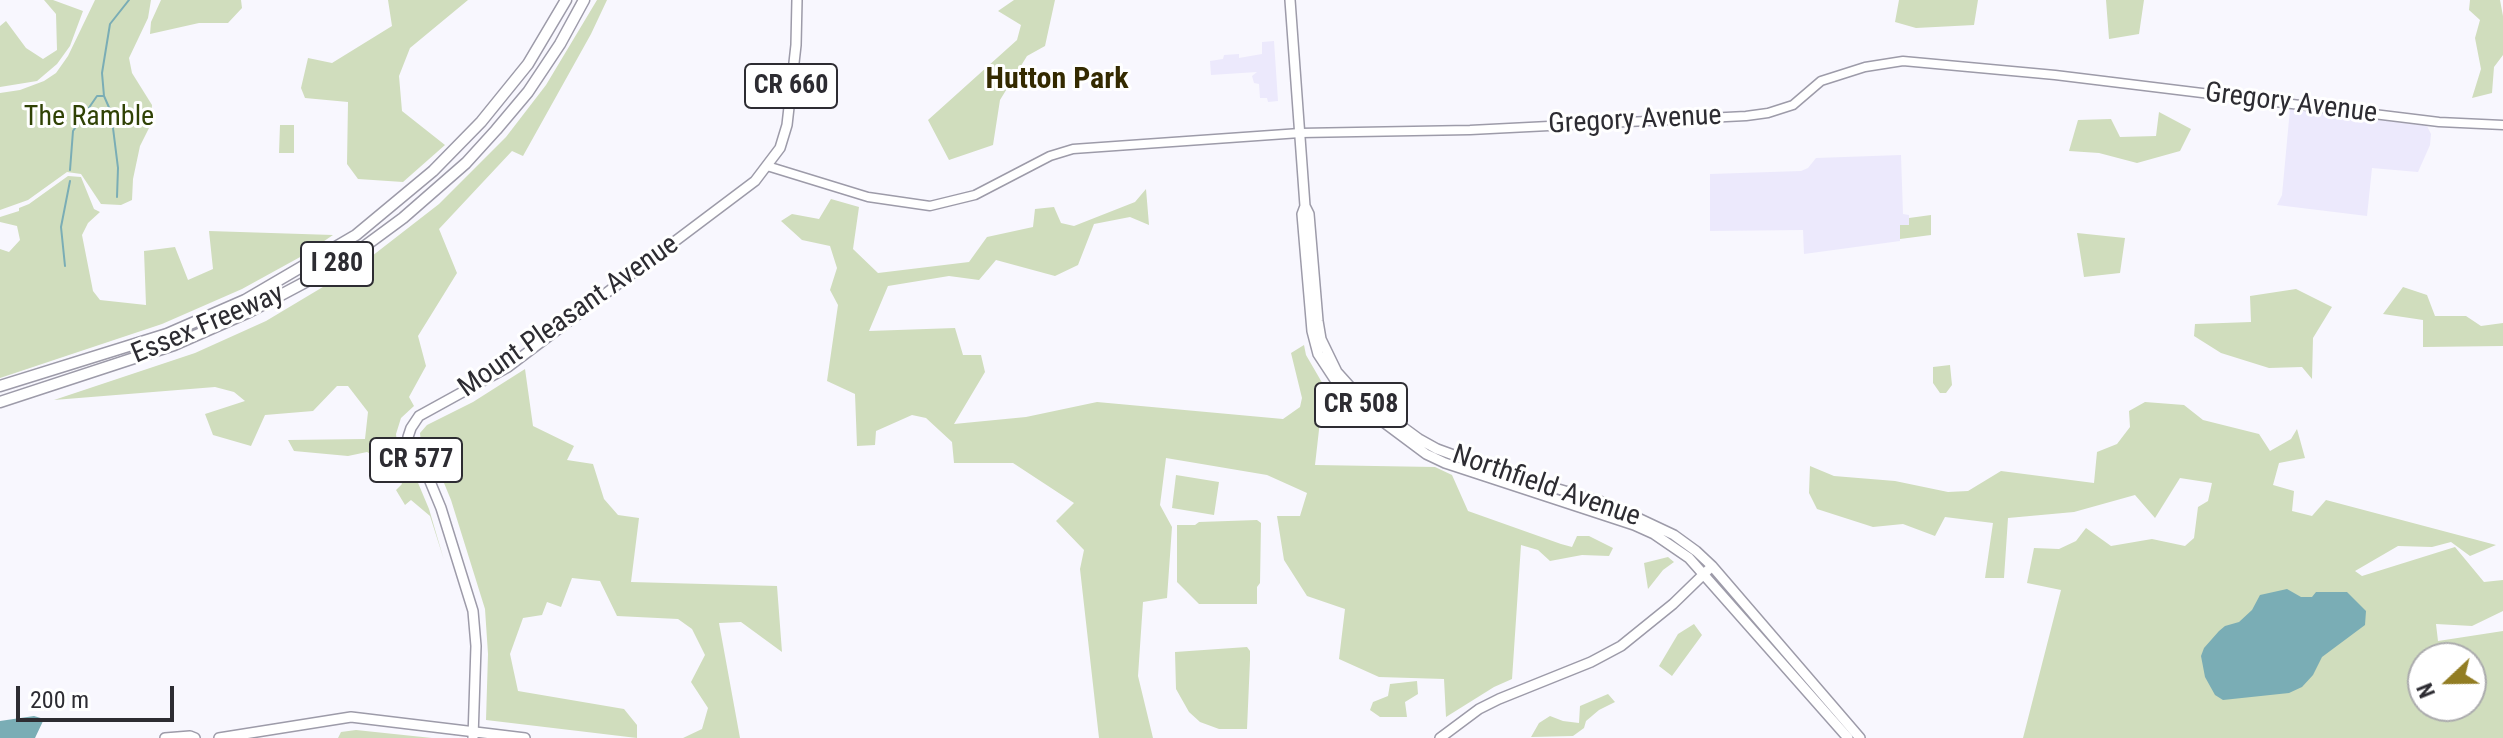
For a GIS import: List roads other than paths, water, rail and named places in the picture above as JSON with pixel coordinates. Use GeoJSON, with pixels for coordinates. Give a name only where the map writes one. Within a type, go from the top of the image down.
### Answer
{"type":"FeatureCollection","features":[{"type":"Feature","properties":{"kind":"highway","name":"Essex Freeway"},"geometry":{"type":"LineString","coordinates":[[0,386],[167,334],[245,300],[356,235],[433,171],[481,122],[528,64],[566,0]]}},
{"type":"Feature","properties":{"kind":"highway","name":"Essex Freeway"},"geometry":{"type":"LineString","coordinates":[[0,402],[174,345],[249,312],[365,246],[403,218],[455,172],[496,130],[528,92],[584,0]]}},
{"type":"Feature","properties":{"kind":"main road","name":"Mount Pleasant Avenue"},"geometry":{"type":"LineString","coordinates":[[473,734],[476,646],[473,611],[441,508],[429,479],[411,451],[408,437],[411,428],[419,416],[486,382],[529,352],[755,181],[780,148],[787,125],[796,45],[797,0]]}},
{"type":"Feature","properties":{"kind":"main road","name":"Northfield Avenue"},"geometry":{"type":"LineString","coordinates":[[1290,0],[1310,324],[1318,354],[1331,376],[1355,401],[1426,454],[1445,463],[1498,475],[1568,497],[1606,503],[1659,527],[1696,551],[1708,570],[1848,738]]}},
{"type":"Feature","properties":{"kind":"main road","name":"Gregory Avenue"},"geometry":{"type":"LineString","coordinates":[[767,166],[868,197],[930,206],[975,195],[1050,156],[1073,149],[1300,133],[1470,130],[1768,113],[1793,105],[1821,81],[1865,67],[1903,61],[2086,79],[2439,122],[2503,125]]}},
{"type":"Feature","properties":{"kind":"main road","name":"Northfield Avenue"},"geometry":{"type":"LineString","coordinates":[[1708,570],[1860,738]]}},
{"type":"Feature","properties":{"kind":"main road"},"geometry":{"type":"LineString","coordinates":[[1440,738],[1479,709],[1613,651],[1653,621],[1708,570]]}},
{"type":"Feature","properties":{"kind":"main road"},"geometry":{"type":"LineString","coordinates":[[219,738],[351,717],[525,738]]}},
{"type":"Feature","properties":{"kind":"main road"},"geometry":{"type":"LineString","coordinates":[[165,738],[195,738]]}},
{"type":"Feature","properties":{"kind":"water"},"geometry":{"type":"Polygon","coordinates":[[[2287,589],[2301,597],[2312,597],[2316,592],[2347,592],[2366,611],[2365,625],[2322,657],[2313,675],[2302,687],[2289,693],[2223,700],[2215,695],[2205,677],[2201,656],[2204,648],[2225,626],[2239,622],[2252,610],[2260,595],[2287,589]]]}},
{"type":"Feature","properties":{"kind":"water"},"geometry":{"type":"Polygon","coordinates":[[[34,716],[44,719],[35,738],[0,738],[0,721],[34,716]]]}},
{"type":"Feature","properties":{"kind":"waterway"},"geometry":{"type":"LineString","coordinates":[[117,197],[118,168],[102,73],[110,24],[129,0]]}},
{"type":"Feature","properties":{"kind":"waterway"},"geometry":{"type":"LineString","coordinates":[[70,170],[73,131],[97,96],[103,96]]}},
{"type":"Feature","properties":{"kind":"waterway"},"geometry":{"type":"LineString","coordinates":[[65,266],[61,227],[70,181]]}},
{"type":"Feature","properties":{"kind":"district","name":"Hutton Park"},"geometry":{"type":"Point","coordinates":[1057,80]}},
{"type":"Feature","properties":{"kind":"park label","name":"The Ramble"},"geometry":{"type":"Point","coordinates":[89,118]}}]}
